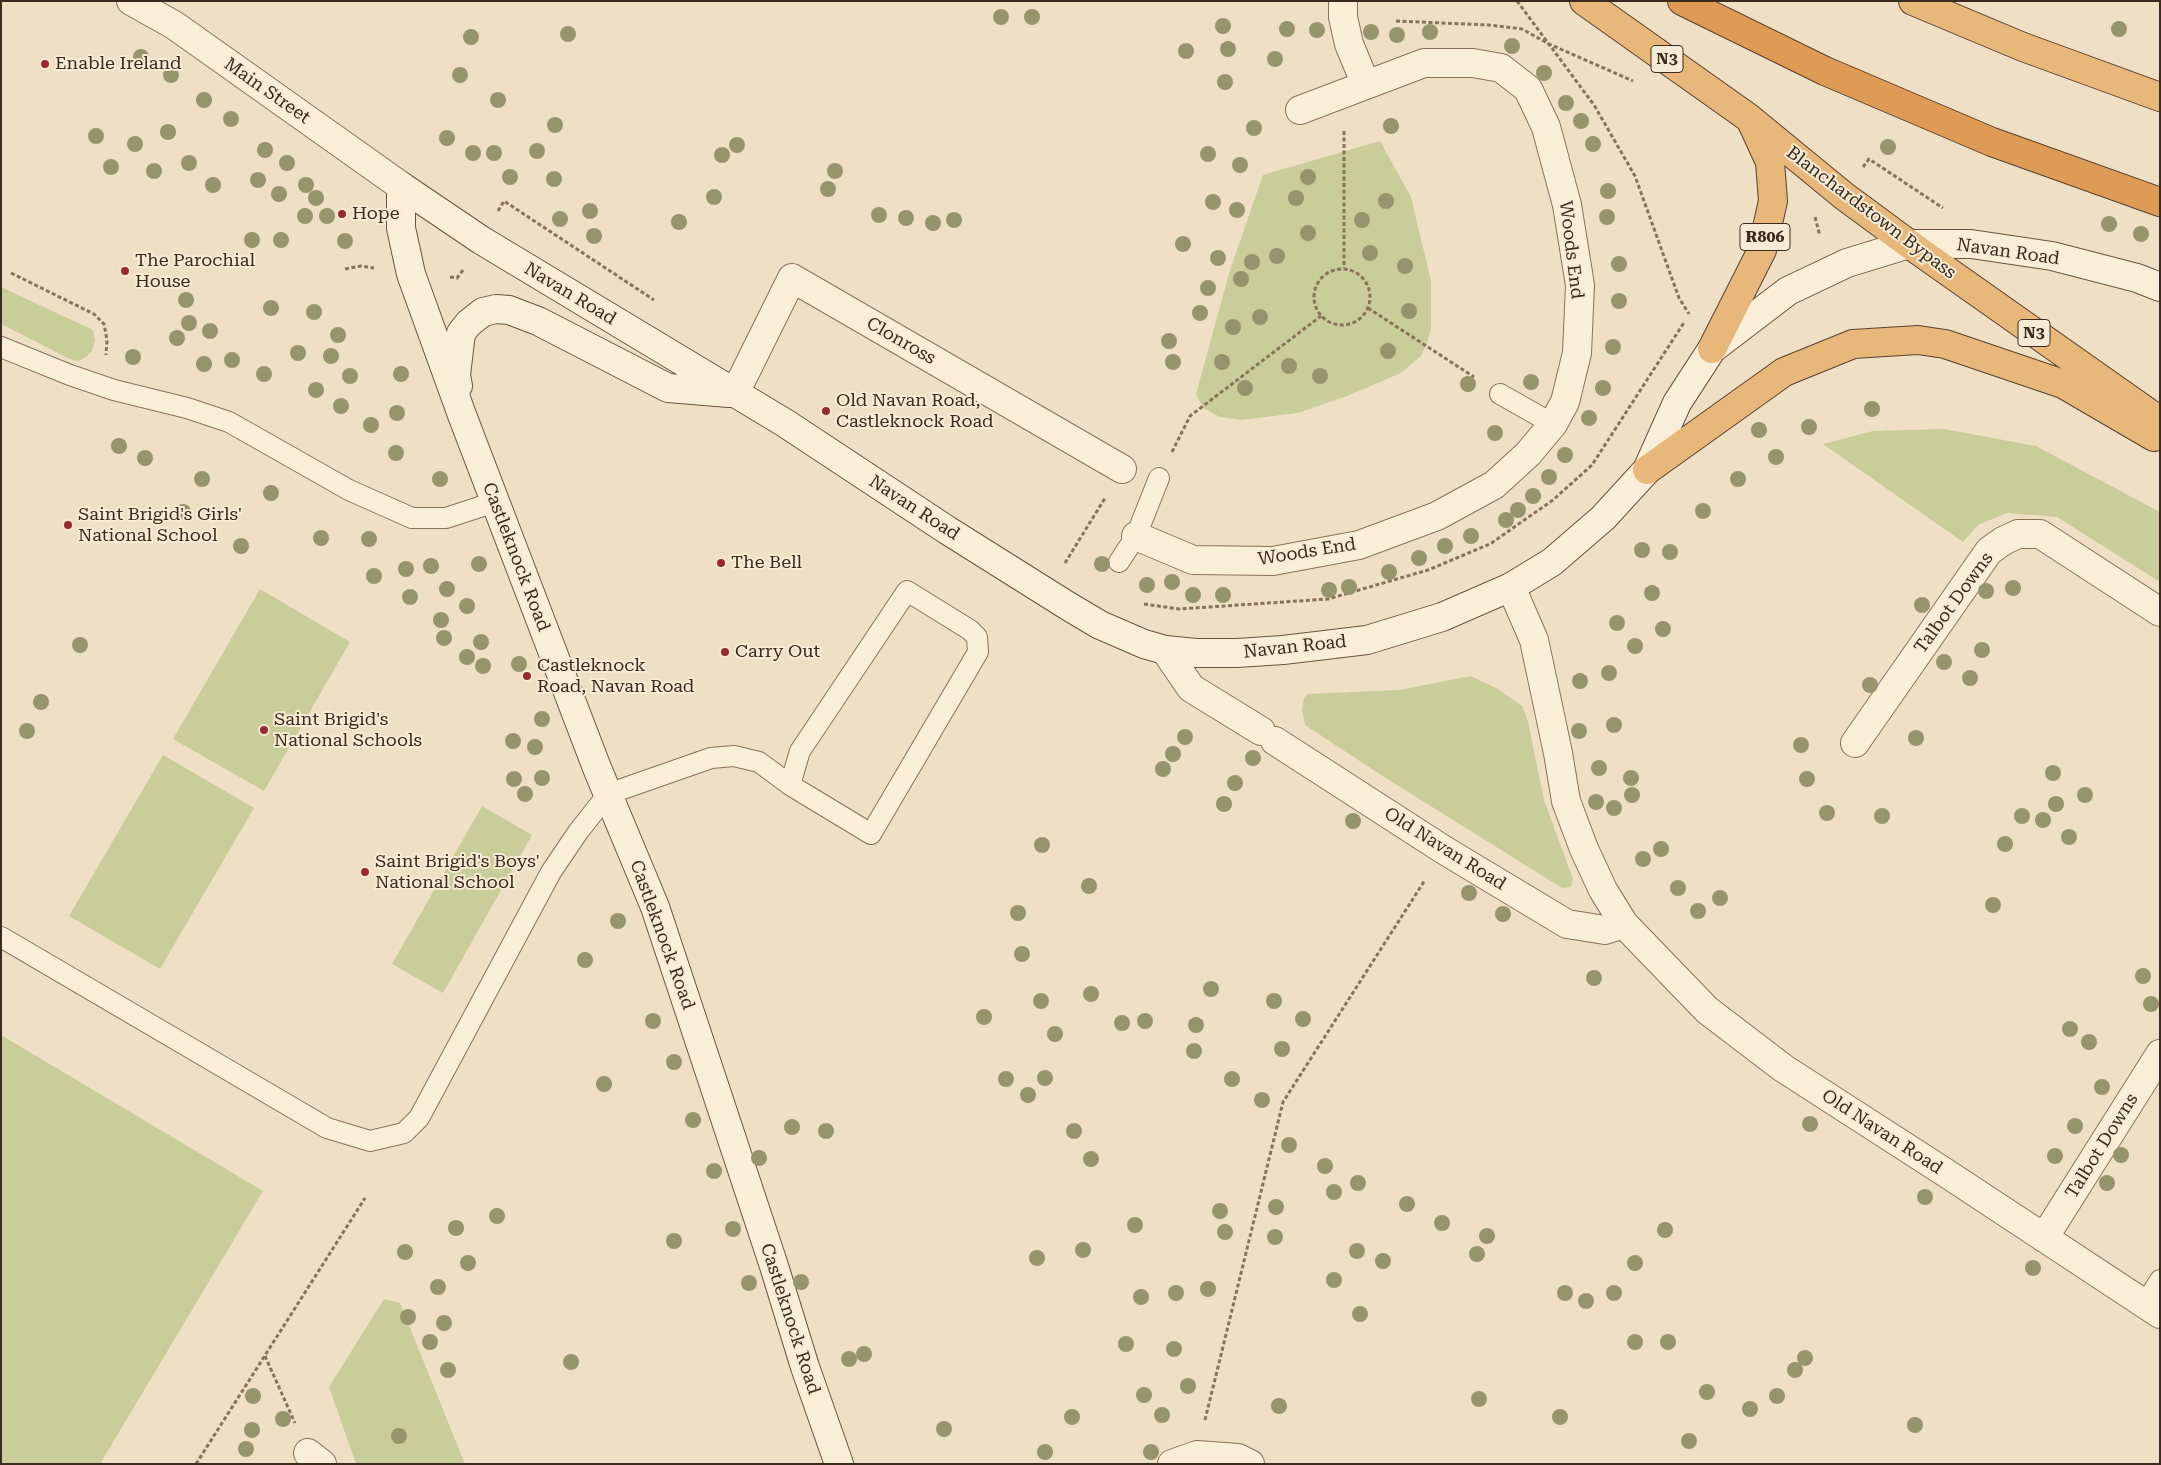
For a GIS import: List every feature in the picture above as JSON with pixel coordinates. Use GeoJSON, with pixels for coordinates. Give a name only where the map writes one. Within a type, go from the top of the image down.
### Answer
{"type":"FeatureCollection","features":[{"type":"Feature","properties":{"kind":"highway","name":"Blanchardstown Bypass"},"geometry":{"type":"LineString","coordinates":[[1584,1],[1749,118],[1844,196],[1909,244],[2160,421]]}},
{"type":"Feature","properties":{"kind":"highway"},"geometry":{"type":"LineString","coordinates":[[1682,1],[1825,70],[1992,142],[2160,202]]}},
{"type":"Feature","properties":{"kind":"highway"},"geometry":{"type":"LineString","coordinates":[[1913,1],[2023,47],[2160,97]]}},
{"type":"Feature","properties":{"kind":"highway","name":"R806"},"geometry":{"type":"LineString","coordinates":[[1712,349],[1762,250],[1773,201],[1770,162],[1749,118]]}},
{"type":"Feature","properties":{"kind":"highway"},"geometry":{"type":"LineString","coordinates":[[1647,470],[1784,372],[1854,344],[1918,340],[1945,344],[2062,384],[2160,440]]}},
{"type":"Feature","properties":{"kind":"street","name":"Main Street"},"geometry":{"type":"LineString","coordinates":[[131,1],[174,25],[401,186]]}},
{"type":"Feature","properties":{"kind":"street"},"geometry":{"type":"LineString","coordinates":[[1343,1],[1343,17],[1355,89]]}},
{"type":"Feature","properties":{"kind":"street","name":"Woods End"},"geometry":{"type":"LineString","coordinates":[[1136,536],[1193,560],[1273,561],[1359,545],[1436,516],[1494,485],[1528,454],[1553,424],[1565,402],[1577,353],[1580,286],[1568,205],[1546,127],[1528,89],[1501,68],[1473,63],[1424,63],[1300,110]]}},
{"type":"Feature","properties":{"kind":"street","name":"Navan Road"},"geometry":{"type":"LineString","coordinates":[[401,186],[480,240],[785,423],[1068,606],[1100,624],[1144,644],[1165,650],[1196,653],[1237,653],[1367,640],[1442,617],[1511,587],[1552,562],[1603,518],[1647,470],[1677,403],[1712,349],[1788,291],[1847,263],[1909,244],[1971,244],[2052,256],[2137,278],[2160,287]]}},
{"type":"Feature","properties":{"kind":"street","name":"Castleknock Road"},"geometry":{"type":"LineString","coordinates":[[401,186],[401,228],[411,274],[495,502],[608,794],[658,916],[774,1266],[797,1342],[839,1464]]}},
{"type":"Feature","properties":{"kind":"street","name":"Clonross"},"geometry":{"type":"LineString","coordinates":[[735,393],[792,278],[1122,469]]}},
{"type":"Feature","properties":{"kind":"street","name":"Castleknock Road"},"geometry":{"type":"LineString","coordinates":[[462,415],[456,375],[461,333],[469,323],[483,312],[496,309],[509,310],[538,321],[668,388],[735,393]]}},
{"type":"Feature","properties":{"kind":"street","name":"Talbot Downs"},"geometry":{"type":"LineString","coordinates":[[1855,743],[1989,551],[2003,541],[2018,534],[2040,534],[2160,612]]}},
{"type":"Feature","properties":{"kind":"street","name":"Old Navan Road"},"geometry":{"type":"LineString","coordinates":[[1511,587],[1534,640],[1558,753],[1566,801],[1588,858],[1603,890],[1624,924],[1707,1010],[1783,1068],[1950,1175],[2152,1309]]}},
{"type":"Feature","properties":{"kind":"street","name":"Old Navan Road"},"geometry":{"type":"LineString","coordinates":[[1165,650],[1191,688],[1444,850],[1567,924],[1605,930],[1624,924]]}},
{"type":"Feature","properties":{"kind":"street","name":"Talbot Downs"},"geometry":{"type":"LineString","coordinates":[[2044,1238],[2160,1054]]}},
{"type":"Feature","properties":{"kind":"street"},"geometry":{"type":"LineString","coordinates":[[1184,1459],[1238,1458],[1250,1464]]}},
{"type":"Feature","properties":{"kind":"lane"},"geometry":{"type":"LineString","coordinates":[[1,347],[102,386],[229,422],[349,490],[412,518],[446,518],[495,502]]}},
{"type":"Feature","properties":{"kind":"lane"},"geometry":{"type":"LineString","coordinates":[[1500,394],[1553,424]]}},
{"type":"Feature","properties":{"kind":"lane"},"geometry":{"type":"LineString","coordinates":[[1119,562],[1136,536],[1159,478]]}},
{"type":"Feature","properties":{"kind":"lane"},"geometry":{"type":"LineString","coordinates":[[1,937],[327,1128],[370,1141],[404,1134],[419,1118],[551,872],[578,832],[608,794],[711,758],[734,756],[759,762],[790,785],[871,834],[978,652],[977,637],[970,630],[907,591],[800,751],[790,785]]}},
{"type":"Feature","properties":{"kind":"lane"},"geometry":{"type":"LineString","coordinates":[[2152,1309],[2160,1280]]}},
{"type":"Feature","properties":{"kind":"path"},"geometry":{"type":"LineString","coordinates":[[1517,1],[1594,105],[1635,176],[1679,298],[1689,314]]}},
{"type":"Feature","properties":{"kind":"path"},"geometry":{"type":"LineString","coordinates":[[1396,21],[1489,25],[1522,29],[1549,44],[1636,83]]}},
{"type":"Feature","properties":{"kind":"path"},"geometry":{"type":"LineString","coordinates":[[1344,268],[1355,89]]}},
{"type":"Feature","properties":{"kind":"path"},"geometry":{"type":"LineString","coordinates":[[504,201],[662,306]]}},
{"type":"Feature","properties":{"kind":"path"},"geometry":{"type":"LineString","coordinates":[[1344,268],[1353,270],[1366,282],[1370,299],[1368,308],[1363,316],[1347,325],[1329,322],[1321,316],[1316,308],[1314,289],[1326,273],[1344,268]]}},
{"type":"Feature","properties":{"kind":"path"},"geometry":{"type":"LineString","coordinates":[[11,273],[94,314],[104,324],[107,340],[102,386]]}},
{"type":"Feature","properties":{"kind":"path"},"geometry":{"type":"LineString","coordinates":[[1137,603],[1179,609],[1328,599],[1428,570],[1490,544],[1553,500],[1592,465],[1694,306]]}},
{"type":"Feature","properties":{"kind":"path"},"geometry":{"type":"LineString","coordinates":[[1368,308],[1500,394]]}},
{"type":"Feature","properties":{"kind":"path"},"geometry":{"type":"LineString","coordinates":[[1159,478],[1190,416],[1321,316]]}},
{"type":"Feature","properties":{"kind":"path"},"geometry":{"type":"LineString","coordinates":[[1064,564],[1122,469]]}},
{"type":"Feature","properties":{"kind":"path"},"geometry":{"type":"LineString","coordinates":[[1056,559],[1072,569]]}},
{"type":"Feature","properties":{"kind":"path"},"geometry":{"type":"LineString","coordinates":[[1184,1459],[1283,1102],[1444,850]]}},
{"type":"Feature","properties":{"kind":"path"},"geometry":{"type":"LineString","coordinates":[[196,1464],[365,1198]]}},
{"type":"Feature","properties":{"kind":"path"},"geometry":{"type":"LineString","coordinates":[[265,1355],[315,1458]]}},
{"type":"Feature","properties":{"kind":"green space"},"geometry":{"type":"Polygon","coordinates":[[[1380,141],[1411,197],[1431,281],[1431,329],[1421,356],[1401,373],[1347,396],[1298,413],[1241,420],[1220,417],[1203,408],[1196,394],[1230,270],[1263,175],[1380,141]]]}},
{"type":"Feature","properties":{"kind":"green space"},"geometry":{"type":"Polygon","coordinates":[[[1,287],[93,330],[95,340],[92,351],[79,361],[70,359],[1,324],[1,287]]]}},
{"type":"Feature","properties":{"kind":"green space"},"geometry":{"type":"Polygon","coordinates":[[[1944,429],[2036,446],[2160,512],[2160,582],[2057,517],[2007,513],[1978,525],[1963,542],[1823,444],[1873,431],[1944,429]]]}},
{"type":"Feature","properties":{"kind":"green space"},"geometry":{"type":"Polygon","coordinates":[[[260,589],[350,642],[264,791],[173,739],[260,589]]]}},
{"type":"Feature","properties":{"kind":"green space"},"geometry":{"type":"Polygon","coordinates":[[[1471,676],[1498,689],[1522,706],[1528,721],[1544,800],[1573,879],[1571,887],[1562,888],[1381,775],[1305,725],[1302,710],[1304,698],[1308,694],[1399,690],[1471,676]]]}},
{"type":"Feature","properties":{"kind":"green space"},"geometry":{"type":"Polygon","coordinates":[[[163,755],[254,808],[160,969],[69,916],[163,755]]]}},
{"type":"Feature","properties":{"kind":"green space"},"geometry":{"type":"Polygon","coordinates":[[[482,806],[532,835],[443,993],[392,964],[482,806]]]}},
{"type":"Feature","properties":{"kind":"green space"},"geometry":{"type":"Polygon","coordinates":[[[1,1035],[263,1191],[100,1464],[1,1464],[1,1035]]]}},
{"type":"Feature","properties":{"kind":"green space"},"geometry":{"type":"Polygon","coordinates":[[[384,1299],[400,1303],[465,1464],[356,1464],[329,1387],[384,1299]]]}},
{"type":"Feature","properties":{"kind":"place","name":"Enable Ireland"},"geometry":{"type":"Point","coordinates":[45,64]}},
{"type":"Feature","properties":{"kind":"place","name":"Hope"},"geometry":{"type":"Point","coordinates":[342,214]}},
{"type":"Feature","properties":{"kind":"place","name":"The Parochial House"},"geometry":{"type":"Point","coordinates":[125,271]}},
{"type":"Feature","properties":{"kind":"place","name":"Old Navan Road, Castleknock Road"},"geometry":{"type":"Point","coordinates":[826,411]}},
{"type":"Feature","properties":{"kind":"place","name":"Saint Brigid's Girls' National School"},"geometry":{"type":"Point","coordinates":[68,525]}},
{"type":"Feature","properties":{"kind":"place","name":"The Bell"},"geometry":{"type":"Point","coordinates":[721,563]}},
{"type":"Feature","properties":{"kind":"place","name":"Carry Out"},"geometry":{"type":"Point","coordinates":[725,652]}},
{"type":"Feature","properties":{"kind":"place","name":"Castleknock Road, Navan Road"},"geometry":{"type":"Point","coordinates":[527,676]}},
{"type":"Feature","properties":{"kind":"place","name":"Saint Brigid's National Schools"},"geometry":{"type":"Point","coordinates":[264,730]}},
{"type":"Feature","properties":{"kind":"place","name":"Saint Brigid's Boys' National School"},"geometry":{"type":"Point","coordinates":[365,872]}}]}
